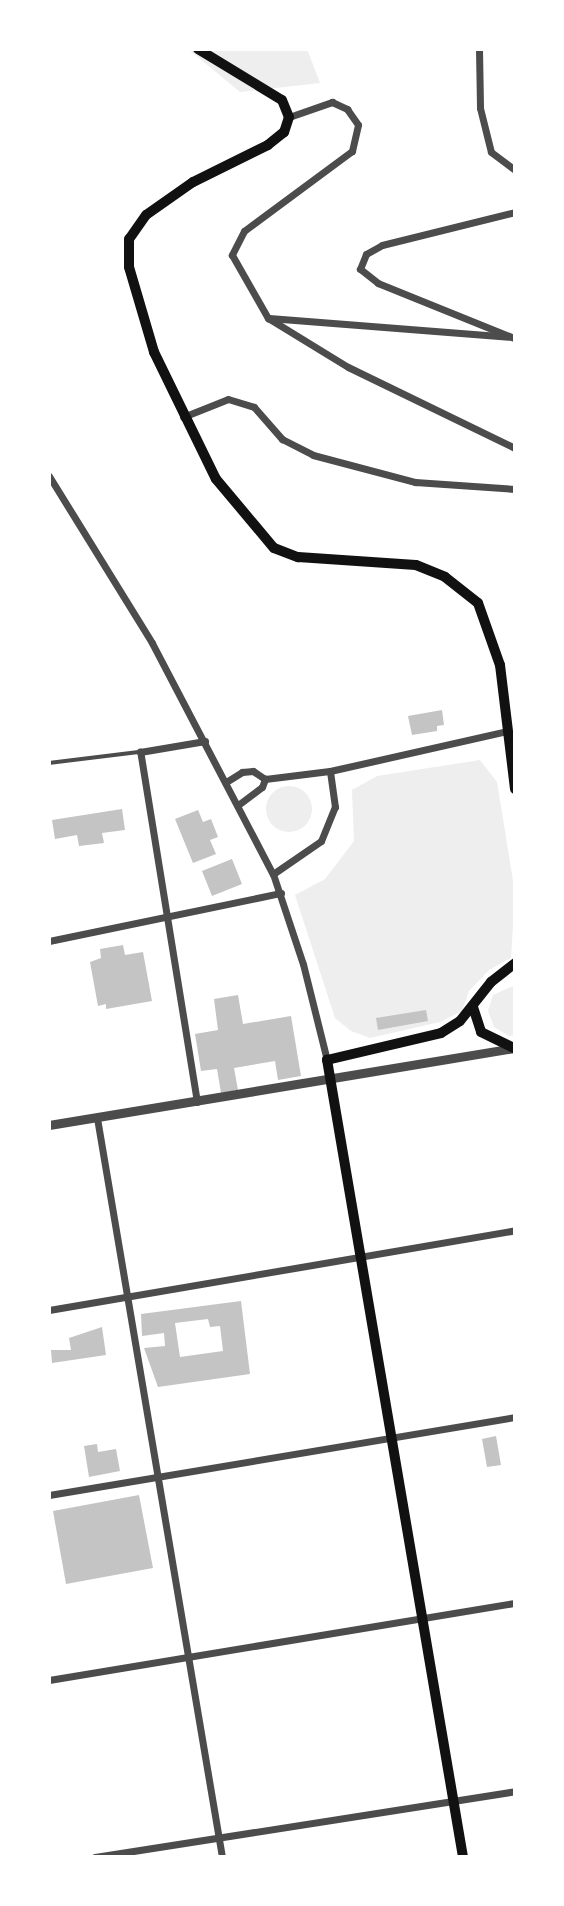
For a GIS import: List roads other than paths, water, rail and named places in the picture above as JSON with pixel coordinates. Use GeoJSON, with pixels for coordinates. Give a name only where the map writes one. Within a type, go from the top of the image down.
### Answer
{"type":"FeatureCollection","features":[{"type":"Feature","properties":{"kind":"main road"},"geometry":{"type":"LineString","coordinates":[[198,49],[282,100],[289,117],[284,132],[268,145],[193,182],[146,215],[129,239],[134,289],[154,352],[183,417],[216,479],[274,548],[298,556],[416,565],[463,588],[490,627],[500,665],[511,730],[515,789]]}},
{"type":"Feature","properties":{"kind":"main road"},"geometry":{"type":"LineString","coordinates":[[463,1857],[420,1619],[327,1060],[441,1032],[510,972],[515,963]]}},
{"type":"Feature","properties":{"kind":"main road"},"geometry":{"type":"LineString","coordinates":[[472,1007],[481,1032],[514,1048]]}},
{"type":"Feature","properties":{"kind":"street"},"geometry":{"type":"LineString","coordinates":[[479,49],[480,108],[491,152],[515,170]]}},
{"type":"Feature","properties":{"kind":"street"},"geometry":{"type":"LineString","coordinates":[[289,117],[332,102],[347,109],[358,125],[352,151],[244,232],[232,255],[268,317],[360,373],[515,447]]}},
{"type":"Feature","properties":{"kind":"street"},"geometry":{"type":"LineString","coordinates":[[514,337],[378,283],[360,269],[366,254],[382,245],[515,212]]}},
{"type":"Feature","properties":{"kind":"street"},"geometry":{"type":"LineString","coordinates":[[268,317],[514,337]]}},
{"type":"Feature","properties":{"kind":"street"},"geometry":{"type":"LineString","coordinates":[[183,417],[228,398],[254,407],[282,439],[313,455],[415,482],[515,489]]}},
{"type":"Feature","properties":{"kind":"street"},"geometry":{"type":"LineString","coordinates":[[49,477],[152,643],[272,874],[281,893],[327,1060]]}},
{"type":"Feature","properties":{"kind":"street"},"geometry":{"type":"LineString","coordinates":[[226,782],[242,772],[253,771],[265,779],[330,771],[511,730]]}},
{"type":"Feature","properties":{"kind":"street"},"geometry":{"type":"LineString","coordinates":[[197,1102],[141,752],[205,741]]}},
{"type":"Feature","properties":{"kind":"street"},"geometry":{"type":"LineString","coordinates":[[272,874],[321,841],[335,807],[330,771]]}},
{"type":"Feature","properties":{"kind":"street"},"geometry":{"type":"LineString","coordinates":[[238,804],[262,787],[265,779]]}},
{"type":"Feature","properties":{"kind":"street"},"geometry":{"type":"LineString","coordinates":[[49,941],[281,893]]}},
{"type":"Feature","properties":{"kind":"street"},"geometry":{"type":"LineString","coordinates":[[49,1125],[514,1048]]}},
{"type":"Feature","properties":{"kind":"street"},"geometry":{"type":"LineString","coordinates":[[97,1118],[222,1857]]}},
{"type":"Feature","properties":{"kind":"street"},"geometry":{"type":"LineString","coordinates":[[49,1310],[515,1230]]}},
{"type":"Feature","properties":{"kind":"street"},"geometry":{"type":"LineString","coordinates":[[49,1495],[515,1417]]}},
{"type":"Feature","properties":{"kind":"street"},"geometry":{"type":"LineString","coordinates":[[49,1680],[515,1603]]}},
{"type":"Feature","properties":{"kind":"street"},"geometry":{"type":"LineString","coordinates":[[95,1857],[515,1791]]}},
{"type":"Feature","properties":{"kind":"lane"},"geometry":{"type":"LineString","coordinates":[[49,763],[141,752]]}}]}
